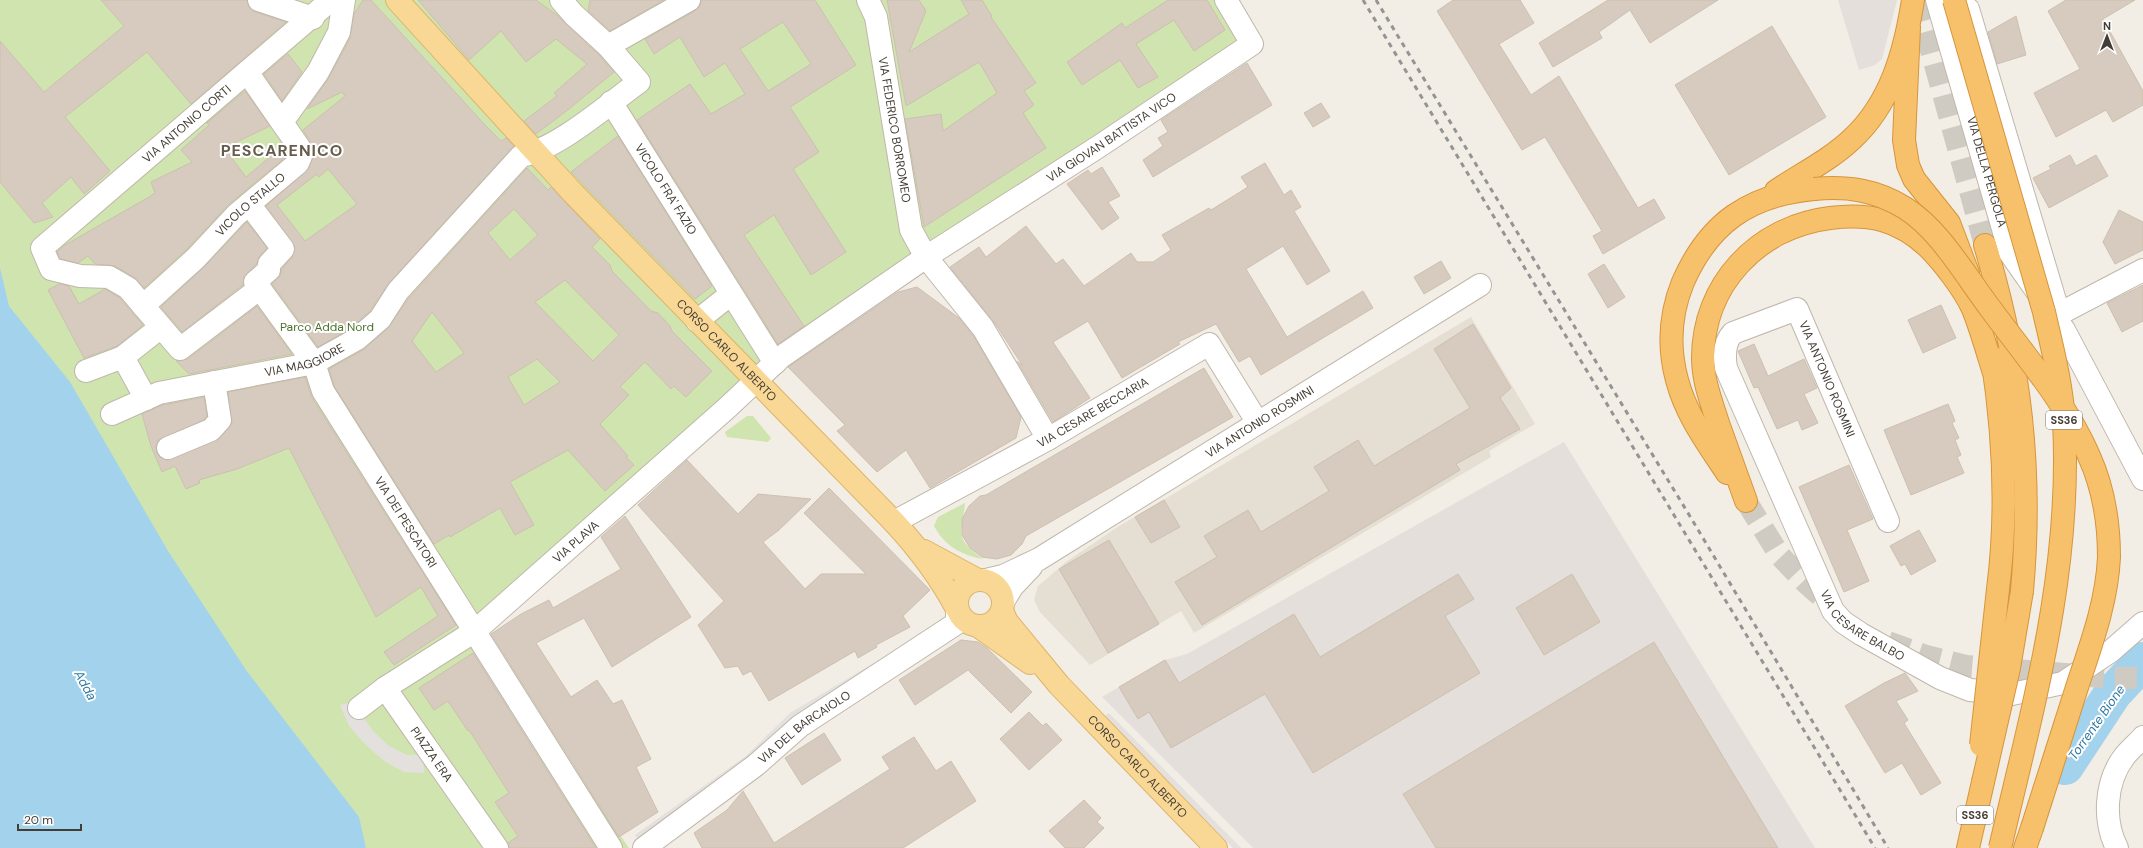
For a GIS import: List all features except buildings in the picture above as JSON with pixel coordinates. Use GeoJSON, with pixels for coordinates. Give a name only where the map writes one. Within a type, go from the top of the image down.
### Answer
{"type":"FeatureCollection","features":[{"type":"Feature","properties":{"kind":"highway"},"geometry":{"type":"LineString","coordinates":[[1761,202],[1842,147],[1868,123],[1882,101],[1897,71],[1913,0]]}},
{"type":"Feature","properties":{"kind":"highway","name":"SS36"},"geometry":{"type":"LineString","coordinates":[[1954,0],[2044,312],[2054,357],[2064,420],[2064,519],[2056,593],[2036,695],[2000,848]]}},
{"type":"Feature","properties":{"kind":"highway"},"geometry":{"type":"LineString","coordinates":[[1908,27],[1904,140],[1908,165],[1914,179],[1940,210],[1956,237],[1988,332],[2003,385]]}},
{"type":"Feature","properties":{"kind":"highway"},"geometry":{"type":"LineString","coordinates":[[2003,385],[1972,308],[1964,294],[1936,256],[1912,235],[1882,218],[1852,215],[1811,221],[1781,232],[1745,256],[1731,271],[1713,302],[1703,343],[1706,386],[1746,501],[1696,425],[1686,406],[1676,374],[1671,324],[1679,291],[1701,248],[1717,228],[1728,219],[1743,209],[1761,202],[1803,190],[1814,188],[1848,188],[1868,190],[1904,207],[1931,229],[2044,380],[2072,424],[2090,457],[2105,505],[2108,530],[2108,558],[2104,603],[2025,848]]}},
{"type":"Feature","properties":{"kind":"highway"},"geometry":{"type":"LineString","coordinates":[[1985,245],[1999,294],[2003,385]]}},
{"type":"Feature","properties":{"kind":"highway","name":"SS36"},"geometry":{"type":"LineString","coordinates":[[1968,848],[1983,782],[1980,742],[1999,579],[2004,503],[2003,385]]}},
{"type":"Feature","properties":{"kind":"main road","name":"CORSO CARLO ALBERTO"},"geometry":{"type":"LineString","coordinates":[[397,0],[573,193],[917,547],[946,587],[957,609]]}},
{"type":"Feature","properties":{"kind":"main road","name":"CORSO CARLO ALBERTO"},"geometry":{"type":"LineString","coordinates":[[917,547],[981,580]]}},
{"type":"Feature","properties":{"kind":"main road"},"geometry":{"type":"LineString","coordinates":[[981,580],[995,584],[1001,592],[1003,606],[997,620],[978,626],[963,620],[957,609],[956,599],[959,591],[967,583],[981,580]]}},
{"type":"Feature","properties":{"kind":"main road","name":"CORSO CARLO ALBERTO"},"geometry":{"type":"LineString","coordinates":[[1003,606],[1007,622],[1059,685],[1216,848]]}},
{"type":"Feature","properties":{"kind":"main road","name":"CORSO CARLO ALBERTO"},"geometry":{"type":"LineString","coordinates":[[978,626],[1059,685]]}},
{"type":"Feature","properties":{"kind":"street"},"geometry":{"type":"LineString","coordinates":[[259,0],[313,18]]}},
{"type":"Feature","properties":{"kind":"street","name":"VIA ANTONIO CORTI"},"geometry":{"type":"LineString","coordinates":[[143,306],[128,288],[109,277],[80,276],[51,268],[42,248],[247,72],[313,18],[331,0]]}},
{"type":"Feature","properties":{"kind":"street"},"geometry":{"type":"LineString","coordinates":[[282,122],[318,72],[339,32],[344,0]]}},
{"type":"Feature","properties":{"kind":"street"},"geometry":{"type":"LineString","coordinates":[[570,5],[608,46],[689,0]]}},
{"type":"Feature","properties":{"kind":"street","name":"VIA FEDERICO BORROMEO"},"geometry":{"type":"LineString","coordinates":[[868,0],[876,16],[911,230],[926,257],[983,328],[1048,439]]}},
{"type":"Feature","properties":{"kind":"street","name":"VIA GIOVAN BATTISTA VICO"},"geometry":{"type":"LineString","coordinates":[[926,257],[1098,147],[1252,44],[1226,0]]}},
{"type":"Feature","properties":{"kind":"street","name":"VIA DELLA PERGOLA"},"geometry":{"type":"LineString","coordinates":[[1937,0],[2010,253],[2061,322],[2143,479]]}},
{"type":"Feature","properties":{"kind":"street","name":"VIA DELLA PERGOLA"},"geometry":{"type":"LineString","coordinates":[[1965,0],[2061,322]]}},
{"type":"Feature","properties":{"kind":"street","name":"VIA MAGGIORE"},"geometry":{"type":"LineString","coordinates":[[112,414],[159,393],[314,363],[357,339],[380,319],[398,291],[433,251],[487,196],[504,174],[522,156],[537,153],[554,143],[639,82],[608,46]]}},
{"type":"Feature","properties":{"kind":"street","name":"VICOLO STALLO"},"geometry":{"type":"LineString","coordinates":[[143,306],[196,258],[236,215],[298,163],[302,156],[299,147],[247,72]]}},
{"type":"Feature","properties":{"kind":"street","name":"VICOLO FRA' FAZIO"},"geometry":{"type":"LineString","coordinates":[[611,102],[775,363]]}},
{"type":"Feature","properties":{"kind":"street"},"geometry":{"type":"LineString","coordinates":[[143,306],[180,348],[260,288],[255,282],[269,270],[269,264],[283,249],[248,204]]}},
{"type":"Feature","properties":{"kind":"street"},"geometry":{"type":"LineString","coordinates":[[756,382],[781,357],[926,257]]}},
{"type":"Feature","properties":{"kind":"street"},"geometry":{"type":"LineString","coordinates":[[2061,322],[2143,270]]}},
{"type":"Feature","properties":{"kind":"street"},"geometry":{"type":"LineString","coordinates":[[697,321],[725,285]]}},
{"type":"Feature","properties":{"kind":"street","name":"VIA ANTONIO ROSMINI"},"geometry":{"type":"LineString","coordinates":[[981,580],[1003,576],[1039,559],[1480,285]]}},
{"type":"Feature","properties":{"kind":"street","name":"VIA DEI PESCATORI"},"geometry":{"type":"LineString","coordinates":[[260,288],[314,363],[323,391],[611,848]]}},
{"type":"Feature","properties":{"kind":"street","name":"VIA ANTONIO ROSMINI"},"geometry":{"type":"LineString","coordinates":[[1727,342],[1729,337],[1739,330],[1797,309],[1888,520]]}},
{"type":"Feature","properties":{"kind":"street"},"geometry":{"type":"LineString","coordinates":[[86,371],[123,357],[161,327]]}},
{"type":"Feature","properties":{"kind":"street","name":"VIA CESARE BALBO"},"geometry":{"type":"LineString","coordinates":[[1727,342],[1725,362],[1729,375],[1833,611],[1843,622],[1898,656],[1959,686],[1970,690],[2012,694],[2063,683],[2110,651],[2143,623]]}},
{"type":"Feature","properties":{"kind":"street","name":"VIA CESARE BECCARIA"},"geometry":{"type":"LineString","coordinates":[[894,522],[1048,439],[1209,344],[1258,422]]}},
{"type":"Feature","properties":{"kind":"street"},"geometry":{"type":"LineString","coordinates":[[123,357],[146,399]]}},
{"type":"Feature","properties":{"kind":"street"},"geometry":{"type":"LineString","coordinates":[[168,448],[211,430],[220,420],[214,382]]}},
{"type":"Feature","properties":{"kind":"street","name":"VIA PLAVA"},"geometry":{"type":"LineString","coordinates":[[386,688],[475,631],[756,382]]}},
{"type":"Feature","properties":{"kind":"street","name":"VIA ANTONIO ROSMINI"},"geometry":{"type":"LineString","coordinates":[[1003,606],[1012,587],[1039,559]]}},
{"type":"Feature","properties":{"kind":"street","name":"VIA DEL BARCAIOLO"},"geometry":{"type":"LineString","coordinates":[[644,848],[756,765],[800,726],[957,623],[957,609]]}},
{"type":"Feature","properties":{"kind":"street"},"geometry":{"type":"LineString","coordinates":[[359,708],[386,688]]}},
{"type":"Feature","properties":{"kind":"street","name":"PIAZZA ERA"},"geometry":{"type":"LineString","coordinates":[[386,688],[497,848]]}},
{"type":"Feature","properties":{"kind":"street"},"geometry":{"type":"LineString","coordinates":[[2117,848],[2107,822],[2112,781],[2123,758],[2143,737]]}},
{"type":"Feature","properties":{"kind":"shaded area"},"geometry":{"type":"Polygon","coordinates":[[[1838,0],[1897,0],[1882,59],[1875,65],[1859,70],[1838,0]]]}},
{"type":"Feature","properties":{"kind":"shaded area"},"geometry":{"type":"Polygon","coordinates":[[[1471,317],[1535,424],[1489,451],[1491,457],[1194,633],[1181,611],[1090,665],[1040,612],[1034,600],[1038,586],[1066,562],[1116,528],[1471,317]]]}},
{"type":"Feature","properties":{"kind":"shaded area"},"geometry":{"type":"Polygon","coordinates":[[[1564,442],[1815,848],[1253,848],[1102,697],[1165,660],[1187,654],[1564,442]]]}},
{"type":"Feature","properties":{"kind":"shaded area"},"geometry":{"type":"Polygon","coordinates":[[[934,627],[640,842],[635,835],[746,756],[790,713],[934,627]]]}},
{"type":"Feature","properties":{"kind":"shaded area"},"geometry":{"type":"Polygon","coordinates":[[[475,652],[571,795],[566,799],[474,654],[475,652]]]}},
{"type":"Feature","properties":{"kind":"shaded area"},"geometry":{"type":"Polygon","coordinates":[[[357,701],[363,717],[374,732],[389,746],[407,755],[423,755],[424,773],[404,772],[384,761],[366,745],[349,726],[340,705],[357,701]]]}},
{"type":"Feature","properties":{"kind":"shaded area"},"geometry":{"type":"Polygon","coordinates":[[[1109,713],[1241,848],[1233,848],[1105,716],[1109,713]]]}},
{"type":"Feature","properties":{"kind":"green space","name":"Parco Adda Nord"},"geometry":{"type":"Polygon","coordinates":[[[0,0],[1238,0],[1262,39],[723,405],[480,631],[629,848],[0,848],[0,0]]]}},
{"type":"Feature","properties":{"kind":"green space"},"geometry":{"type":"Polygon","coordinates":[[[747,416],[753,416],[771,438],[768,442],[727,437],[725,432],[747,416]]]}},
{"type":"Feature","properties":{"kind":"green space"},"geometry":{"type":"Polygon","coordinates":[[[965,503],[961,529],[963,540],[973,552],[983,559],[968,555],[954,548],[943,539],[934,526],[938,517],[965,503]]]}},
{"type":"Feature","properties":{"kind":"water","name":"Adda"},"geometry":{"type":"Polygon","coordinates":[[[0,268],[9,306],[70,382],[168,551],[246,670],[359,817],[366,848],[0,848],[0,268]]]}},
{"type":"Feature","properties":{"kind":"waterway","name":"Torrente Bione"},"geometry":{"type":"LineString","coordinates":[[2065,766],[2113,693],[2143,661]]}},
{"type":"Feature","properties":{"kind":"tunnel"},"geometry":{"type":"LineString","coordinates":[[1917,0],[1985,245]]}},
{"type":"Feature","properties":{"kind":"tunnel"},"geometry":{"type":"LineString","coordinates":[[1746,501],[1780,556],[1806,583],[1832,606]]}},
{"type":"Feature","properties":{"kind":"tunnel"},"geometry":{"type":"LineString","coordinates":[[1888,642],[1926,656],[1966,666],[2114,678],[2143,678]]}},
{"type":"Feature","properties":{"kind":"railway"},"geometry":{"type":"LineString","coordinates":[[1363,0],[1875,848]]}},
{"type":"Feature","properties":{"kind":"railway"},"geometry":{"type":"LineString","coordinates":[[1376,0],[1691,518],[1888,848]]}},
{"type":"Feature","properties":{"kind":"district","name":"PESCARENICO"},"geometry":{"type":"Point","coordinates":[282,150]}}]}
